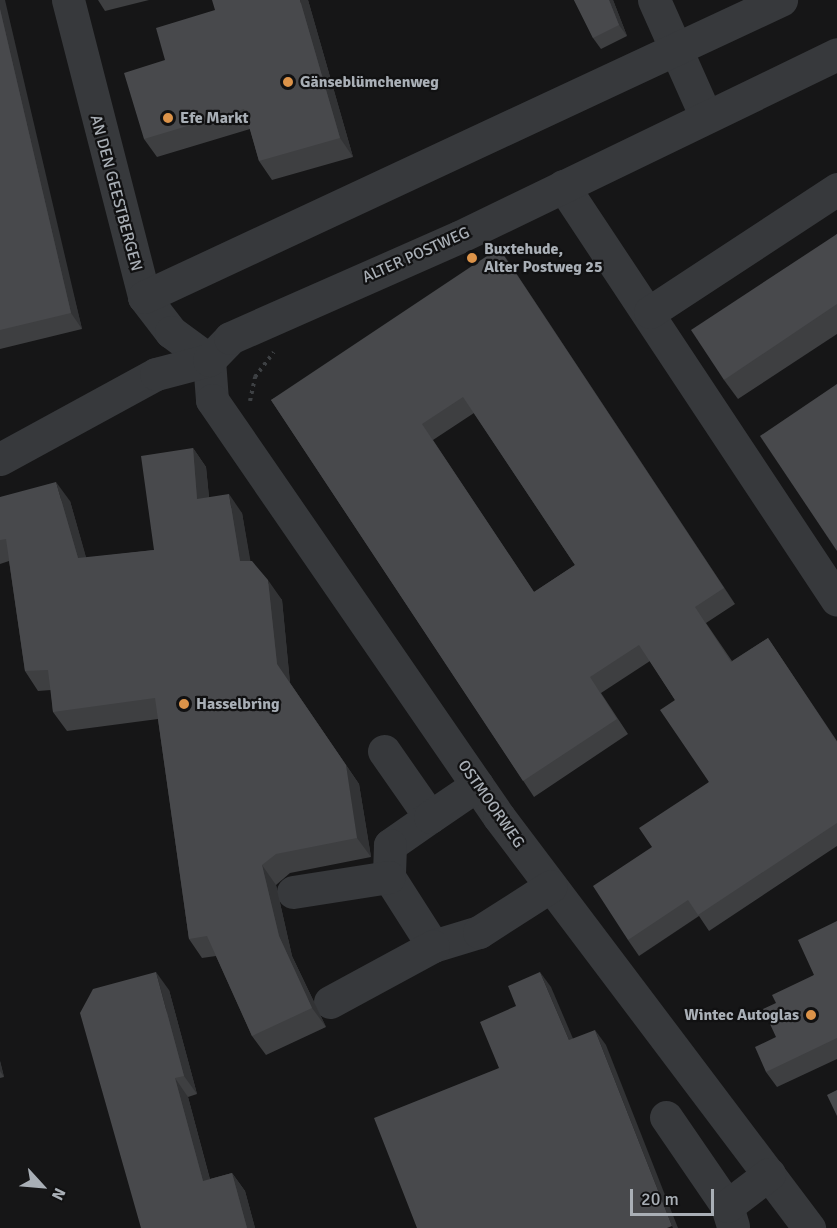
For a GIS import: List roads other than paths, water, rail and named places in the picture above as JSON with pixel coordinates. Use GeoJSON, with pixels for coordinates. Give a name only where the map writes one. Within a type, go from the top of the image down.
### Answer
{"type":"FeatureCollection","features":[{"type":"Feature","properties":{"kind":"street","name":"AN DEN GEESTBERGEN"},"geometry":{"type":"LineString","coordinates":[[68,0],[144,297],[171,332],[209,360]]}},
{"type":"Feature","properties":{"kind":"street"},"geometry":{"type":"LineString","coordinates":[[654,0],[706,117]]}},
{"type":"Feature","properties":{"kind":"street"},"geometry":{"type":"LineString","coordinates":[[144,297],[781,0]]}},
{"type":"Feature","properties":{"kind":"street","name":"ALTER POSTWEG"},"geometry":{"type":"LineString","coordinates":[[209,360],[231,338],[563,186],[837,54]]}},
{"type":"Feature","properties":{"kind":"street"},"geometry":{"type":"LineString","coordinates":[[563,186],[650,312],[837,600]]}},
{"type":"Feature","properties":{"kind":"street"},"geometry":{"type":"LineString","coordinates":[[650,312],[837,189]]}},
{"type":"Feature","properties":{"kind":"street"},"geometry":{"type":"LineString","coordinates":[[0,459],[156,374],[209,360]]}},
{"type":"Feature","properties":{"kind":"street","name":"OSTMOORWEG"},"geometry":{"type":"LineString","coordinates":[[209,360],[212,400],[477,785],[809,1228]]}},
{"type":"Feature","properties":{"kind":"street"},"geometry":{"type":"LineString","coordinates":[[384,751],[430,817]]}},
{"type":"Feature","properties":{"kind":"street"},"geometry":{"type":"LineString","coordinates":[[433,946],[389,877],[390,845],[477,785]]}},
{"type":"Feature","properties":{"kind":"street"},"geometry":{"type":"LineString","coordinates":[[293,892],[389,877]]}},
{"type":"Feature","properties":{"kind":"street"},"geometry":{"type":"LineString","coordinates":[[330,1002],[433,946],[479,932],[551,886]]}},
{"type":"Feature","properties":{"kind":"street"},"geometry":{"type":"LineString","coordinates":[[666,1117],[730,1217],[769,1174]]}},
{"type":"Feature","properties":{"kind":"place","name":"Gänseblümchenweg"},"geometry":{"type":"Point","coordinates":[288,82]}},
{"type":"Feature","properties":{"kind":"place","name":"Efe Markt"},"geometry":{"type":"Point","coordinates":[168,118]}},
{"type":"Feature","properties":{"kind":"place","name":"Buxtehude, Alter Postweg 25"},"geometry":{"type":"Point","coordinates":[472,258]}},
{"type":"Feature","properties":{"kind":"place","name":"Hasselbring"},"geometry":{"type":"Point","coordinates":[184,704]}},
{"type":"Feature","properties":{"kind":"place","name":"Wintec Autoglas"},"geometry":{"type":"Point","coordinates":[811,1015]}}]}
